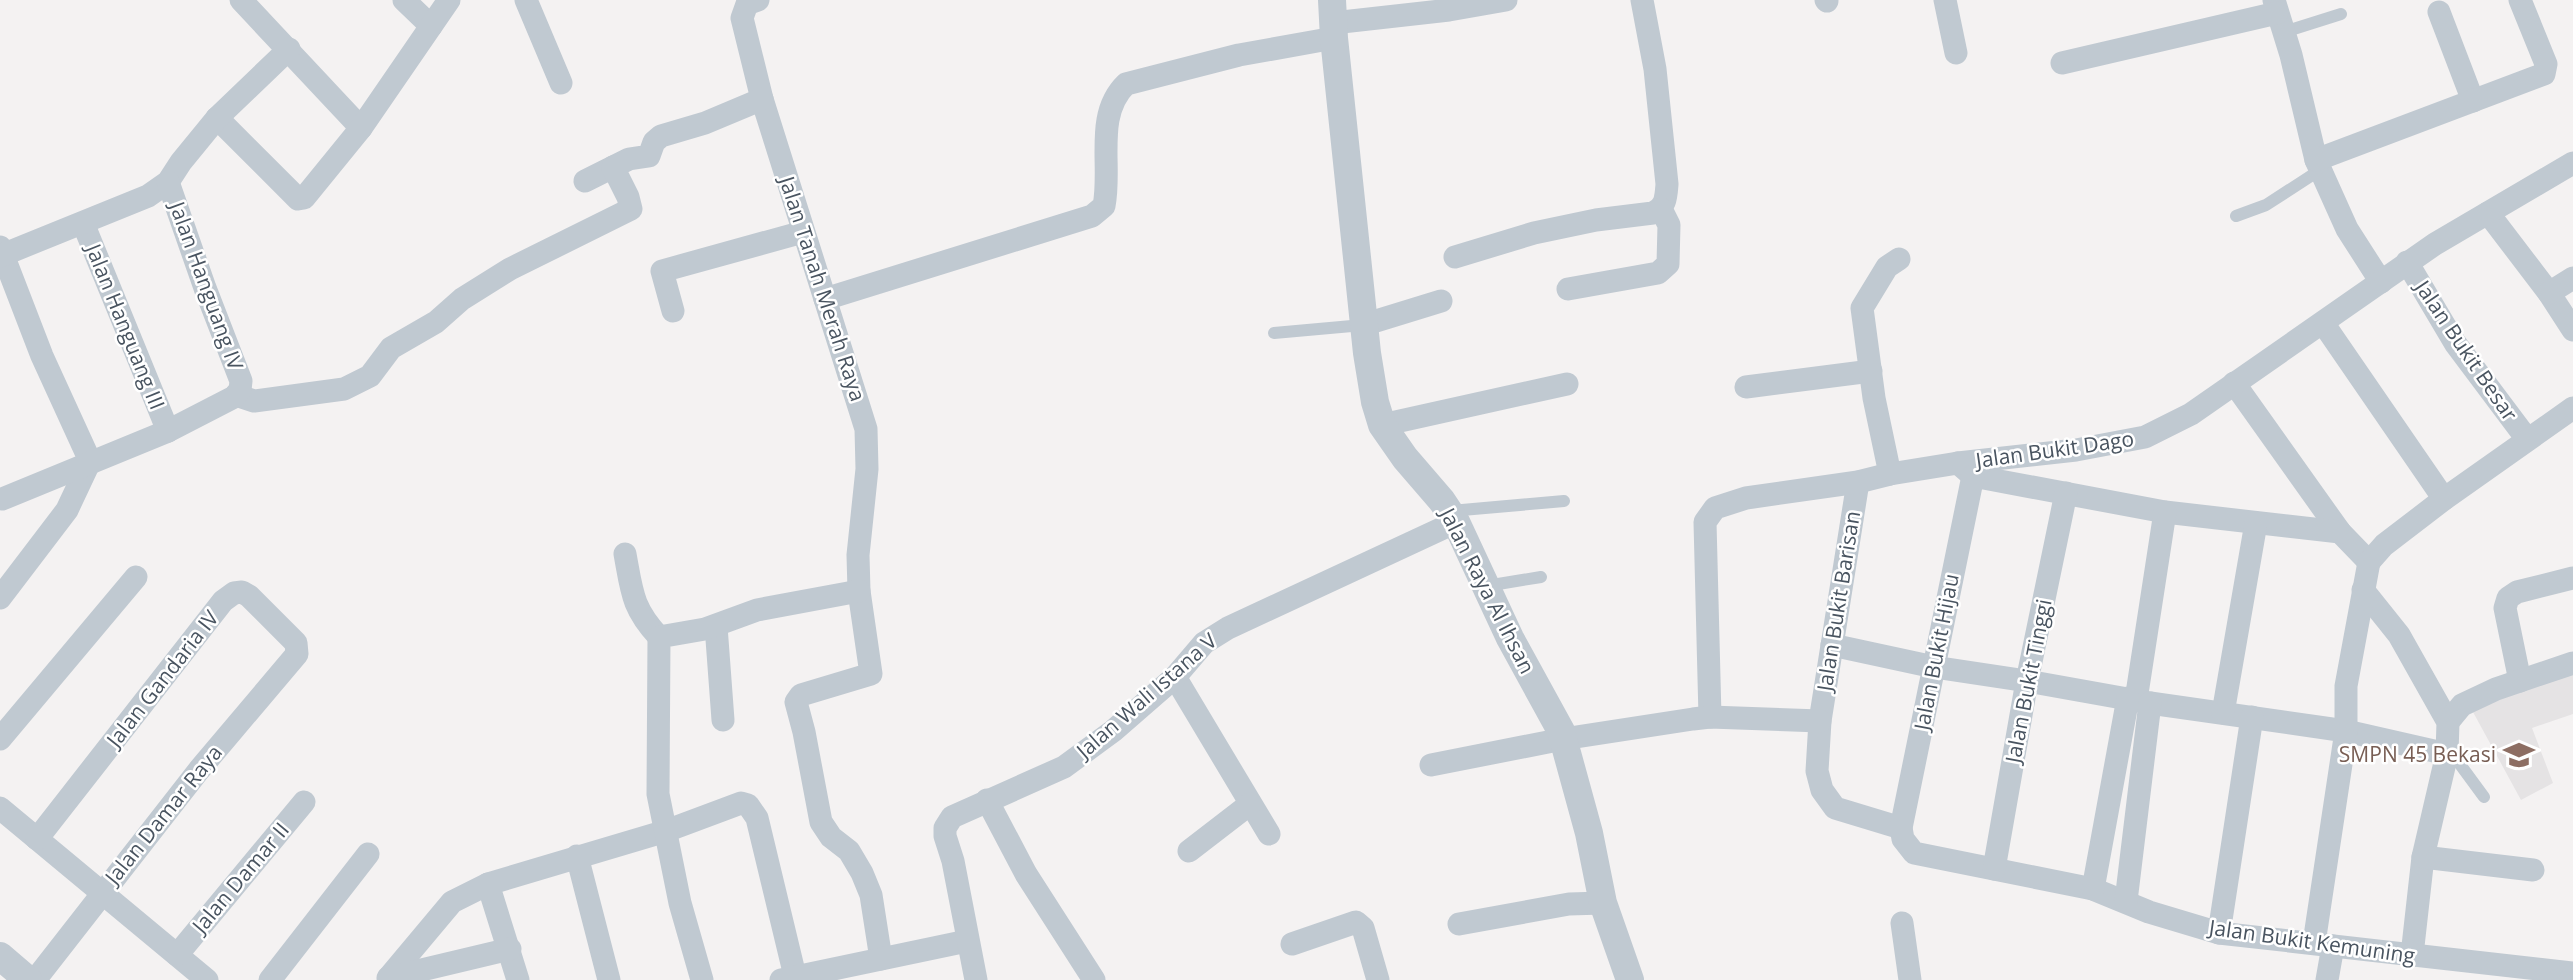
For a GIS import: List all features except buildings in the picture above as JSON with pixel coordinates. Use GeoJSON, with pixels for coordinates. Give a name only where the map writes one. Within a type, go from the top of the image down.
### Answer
{"type":"FeatureCollection","features":[{"type":"Feature","properties":{"kind":"street"},"geometry":{"type":"LineString","coordinates":[[241,0],[361,128]]}},
{"type":"Feature","properties":{"kind":"street"},"geometry":{"type":"LineString","coordinates":[[404,0],[431,26]]}},
{"type":"Feature","properties":{"kind":"street"},"geometry":{"type":"LineString","coordinates":[[217,118],[298,199],[307,197],[361,128],[449,0]]}},
{"type":"Feature","properties":{"kind":"street"},"geometry":{"type":"LineString","coordinates":[[527,0],[561,83]]}},
{"type":"Feature","properties":{"kind":"street","name":"Jalan Tanah Merah Raya"},"geometry":{"type":"LineString","coordinates":[[758,0],[747,4],[743,18],[762,99],[866,429],[867,469],[858,555],[859,591],[871,674],[801,695],[796,702],[821,822],[831,837],[849,851],[863,873],[871,895],[881,959]]}},
{"type":"Feature","properties":{"kind":"street"},"geometry":{"type":"LineString","coordinates":[[825,299],[1091,216],[1104,206],[1108,188],[1106,121],[1115,94],[1126,84],[1239,55],[1333,20],[1449,10],[1506,0]]}},
{"type":"Feature","properties":{"kind":"street"},"geometry":{"type":"LineString","coordinates":[[1455,257],[1534,233],[1596,220],[1653,213],[1661,209],[1668,184],[1655,69],[1642,0]]}},
{"type":"Feature","properties":{"kind":"street"},"geometry":{"type":"LineString","coordinates":[[1945,0],[1956,53]]}},
{"type":"Feature","properties":{"kind":"street"},"geometry":{"type":"LineString","coordinates":[[2318,165],[2544,74],[2546,70],[2520,0]]}},
{"type":"Feature","properties":{"kind":"street"},"geometry":{"type":"LineString","coordinates":[[2440,12],[2473,101]]}},
{"type":"Feature","properties":{"kind":"street"},"geometry":{"type":"LineString","coordinates":[[2062,63],[2278,15],[2318,165],[2347,229],[2381,282]]}},
{"type":"Feature","properties":{"kind":"street","name":"Jalan Raya Al Ihsan"},"geometry":{"type":"LineString","coordinates":[[1333,20],[1363,325],[1375,401],[1382,425],[1405,458],[1455,514],[1485,586],[1562,735],[1603,903],[1630,980]]}},
{"type":"Feature","properties":{"kind":"street"},"geometry":{"type":"LineString","coordinates":[[0,598],[67,510],[90,461],[42,356],[1,253],[148,196],[168,182],[217,118],[289,49]]}},
{"type":"Feature","properties":{"kind":"street"},"geometry":{"type":"LineString","coordinates":[[585,181],[629,159],[649,156],[654,142],[661,136],[762,99]]}},
{"type":"Feature","properties":{"kind":"street","name":"Jalan Bukit Dago"},"geometry":{"type":"LineString","coordinates":[[1710,717],[1706,518],[1715,508],[1746,498],[1858,482],[1890,474],[1965,469],[2145,437],[2191,414],[2407,262],[2573,163]]}},
{"type":"Feature","properties":{"kind":"street"},"geometry":{"type":"LineString","coordinates":[[1,504],[90,461],[168,431],[238,392],[254,401],[306,395],[344,389],[370,376],[391,348],[436,322],[462,299],[510,268],[631,209],[613,167]]}},
{"type":"Feature","properties":{"kind":"street","name":"Jalan Hanguang IV"},"geometry":{"type":"LineString","coordinates":[[168,182],[241,381],[238,392]]}},
{"type":"Feature","properties":{"kind":"street"},"geometry":{"type":"LineString","coordinates":[[1568,289],[1658,274],[1668,264],[1669,225],[1661,209]]}},
{"type":"Feature","properties":{"kind":"street"},"geometry":{"type":"LineString","coordinates":[[2488,213],[2549,293],[2573,330]]}},
{"type":"Feature","properties":{"kind":"street","name":"Jalan Hanguang III"},"geometry":{"type":"LineString","coordinates":[[83,223],[168,431]]}},
{"type":"Feature","properties":{"kind":"street"},"geometry":{"type":"LineString","coordinates":[[673,311],[662,271],[803,232]]}},
{"type":"Feature","properties":{"kind":"street"},"geometry":{"type":"LineString","coordinates":[[1890,474],[1862,308],[1887,267],[1899,259]]}},
{"type":"Feature","properties":{"kind":"street","name":"Jalan Bukit Besar"},"geometry":{"type":"LineString","coordinates":[[2407,262],[2455,342],[2527,439]]}},
{"type":"Feature","properties":{"kind":"street"},"geometry":{"type":"LineString","coordinates":[[2549,293],[2573,278]]}},
{"type":"Feature","properties":{"kind":"street"},"geometry":{"type":"LineString","coordinates":[[1363,325],[1441,301]]}},
{"type":"Feature","properties":{"kind":"street"},"geometry":{"type":"LineString","coordinates":[[2323,323],[2444,499]]}},
{"type":"Feature","properties":{"kind":"street"},"geometry":{"type":"LineString","coordinates":[[1746,387],[1871,371]]}},
{"type":"Feature","properties":{"kind":"street"},"geometry":{"type":"LineString","coordinates":[[2234,383],[2340,532],[2369,562]]}},
{"type":"Feature","properties":{"kind":"street"},"geometry":{"type":"LineString","coordinates":[[1382,425],[1567,384]]}},
{"type":"Feature","properties":{"kind":"street"},"geometry":{"type":"LineString","coordinates":[[2327,980],[2323,945],[2346,731],[2346,686],[2369,562],[2384,545],[2444,499],[2573,408]]}},
{"type":"Feature","properties":{"kind":"street"},"geometry":{"type":"LineString","coordinates":[[1965,469],[2066,493],[2165,512],[2340,532]]}},
{"type":"Feature","properties":{"kind":"street","name":"Jalan Bukit Hijau"},"geometry":{"type":"LineString","coordinates":[[1901,828],[1934,667],[1965,469]]}},
{"type":"Feature","properties":{"kind":"street","name":"Jalan Bukit Barisan"},"geometry":{"type":"LineString","coordinates":[[1820,721],[1858,482]]}},
{"type":"Feature","properties":{"kind":"street","name":"Jalan Bukit Tinggi"},"geometry":{"type":"LineString","coordinates":[[1994,869],[2027,681],[2066,493]]}},
{"type":"Feature","properties":{"kind":"street"},"geometry":{"type":"LineString","coordinates":[[2126,901],[2138,700],[2165,512]]}},
{"type":"Feature","properties":{"kind":"street","name":"Jalan Wali Istana V"},"geometry":{"type":"LineString","coordinates":[[975,980],[953,861],[945,836],[946,828],[953,817],[1064,767],[1113,731],[1175,677],[1205,643],[1228,628],[1455,514]]}},
{"type":"Feature","properties":{"kind":"street"},"geometry":{"type":"LineString","coordinates":[[2223,713],[2256,523]]}},
{"type":"Feature","properties":{"kind":"street"},"geometry":{"type":"LineString","coordinates":[[625,554],[633,598],[642,619],[659,637],[658,794],[680,903],[702,980]]}},
{"type":"Feature","properties":{"kind":"street"},"geometry":{"type":"LineString","coordinates":[[0,739],[136,577]]}},
{"type":"Feature","properties":{"kind":"street"},"geometry":{"type":"LineString","coordinates":[[2520,681],[2505,608],[2508,598],[2517,592],[2573,578]]}},
{"type":"Feature","properties":{"kind":"street"},"geometry":{"type":"LineString","coordinates":[[2363,590],[2399,635],[2448,722],[2447,754],[2424,857],[2412,955]]}},
{"type":"Feature","properties":{"kind":"street"},"geometry":{"type":"LineString","coordinates":[[659,637],[716,626],[725,620],[757,610],[859,591]]}},
{"type":"Feature","properties":{"kind":"street","name":"Jalan Gandaria IV"},"geometry":{"type":"LineString","coordinates":[[37,839],[223,601],[230,596],[242,592],[249,596],[296,643],[298,654]]}},
{"type":"Feature","properties":{"kind":"street"},"geometry":{"type":"LineString","coordinates":[[716,626],[723,720]]}},
{"type":"Feature","properties":{"kind":"street"},"geometry":{"type":"LineString","coordinates":[[1832,645],[1934,667],[2346,731],[2447,754]]}},
{"type":"Feature","properties":{"kind":"street","name":"Jalan Damar Raya"},"geometry":{"type":"LineString","coordinates":[[35,980],[199,770],[298,654]]}},
{"type":"Feature","properties":{"kind":"street"},"geometry":{"type":"LineString","coordinates":[[2448,722],[2462,705],[2496,689],[2573,663]]}},
{"type":"Feature","properties":{"kind":"street"},"geometry":{"type":"LineString","coordinates":[[1175,677],[1269,834]]}},
{"type":"Feature","properties":{"kind":"street"},"geometry":{"type":"LineString","coordinates":[[2093,889],[2138,700]]}},
{"type":"Feature","properties":{"kind":"street"},"geometry":{"type":"LineString","coordinates":[[1431,765],[1562,735],[1710,717],[1820,721],[1817,771],[1822,790],[1835,808],[1901,828]]}},
{"type":"Feature","properties":{"kind":"street"},"geometry":{"type":"LineString","coordinates":[[2219,933],[2252,717]]}},
{"type":"Feature","properties":{"kind":"street"},"geometry":{"type":"LineString","coordinates":[[987,800],[1026,874],[1094,980]]}},
{"type":"Feature","properties":{"kind":"street","name":"Jalan Damar II"},"geometry":{"type":"LineString","coordinates":[[177,955],[304,802]]}},
{"type":"Feature","properties":{"kind":"street"},"geometry":{"type":"LineString","coordinates":[[388,978],[452,902],[488,884],[666,831],[741,803],[753,810],[788,978],[967,941]]}},
{"type":"Feature","properties":{"kind":"street"},"geometry":{"type":"LineString","coordinates":[[1189,851],[1250,804]]}},
{"type":"Feature","properties":{"kind":"street"},"geometry":{"type":"LineString","coordinates":[[0,808],[207,980]]}},
{"type":"Feature","properties":{"kind":"street","name":"Jalan Bukit Kemuning"},"geometry":{"type":"LineString","coordinates":[[1901,828],[1903,839],[1914,853],[2093,889],[2149,912],[2219,933],[2573,973]]}},
{"type":"Feature","properties":{"kind":"street"},"geometry":{"type":"LineString","coordinates":[[270,980],[368,854]]}},
{"type":"Feature","properties":{"kind":"street"},"geometry":{"type":"LineString","coordinates":[[577,856],[609,980]]}},
{"type":"Feature","properties":{"kind":"street"},"geometry":{"type":"LineString","coordinates":[[2424,857],[2533,870]]}},
{"type":"Feature","properties":{"kind":"street"},"geometry":{"type":"LineString","coordinates":[[488,884],[518,980]]}},
{"type":"Feature","properties":{"kind":"street"},"geometry":{"type":"LineString","coordinates":[[1459,924],[1569,904],[1603,903]]}},
{"type":"Feature","properties":{"kind":"street"},"geometry":{"type":"LineString","coordinates":[[1292,944],[1356,922],[1363,928],[1378,980]]}},
{"type":"Feature","properties":{"kind":"street"},"geometry":{"type":"LineString","coordinates":[[1902,923],[1910,980]]}},
{"type":"Feature","properties":{"kind":"street"},"geometry":{"type":"LineString","coordinates":[[388,978],[510,949]]}},
{"type":"Feature","properties":{"kind":"street"},"geometry":{"type":"LineString","coordinates":[[0,956],[28,980]]}},
{"type":"Feature","properties":{"kind":"lane"},"geometry":{"type":"LineString","coordinates":[[2278,15],[2342,14]]}},
{"type":"Feature","properties":{"kind":"lane"},"geometry":{"type":"LineString","coordinates":[[2236,216],[2266,205],[2318,165]]}},
{"type":"Feature","properties":{"kind":"lane"},"geometry":{"type":"LineString","coordinates":[[1274,334],[1363,325]]}},
{"type":"Feature","properties":{"kind":"lane"},"geometry":{"type":"LineString","coordinates":[[1455,514],[1564,501]]}},
{"type":"Feature","properties":{"kind":"lane"},"geometry":{"type":"LineString","coordinates":[[1485,586],[1541,577]]}},
{"type":"Feature","properties":{"kind":"lane"},"geometry":{"type":"LineString","coordinates":[[2447,754],[2459,763],[2484,797]]}},
{"type":"Feature","properties":{"kind":"shaded area","name":"SMPN 45 Bekasi"},"geometry":{"type":"Polygon","coordinates":[[[2573,669],[2573,714],[2532,728],[2553,783],[2521,800],[2473,712],[2508,693],[2573,669]]]}},
{"type":"Feature","properties":{"kind":"place","name":"SMPN 45 Bekasi"},"geometry":{"type":"Point","coordinates":[2519,755]}}]}
